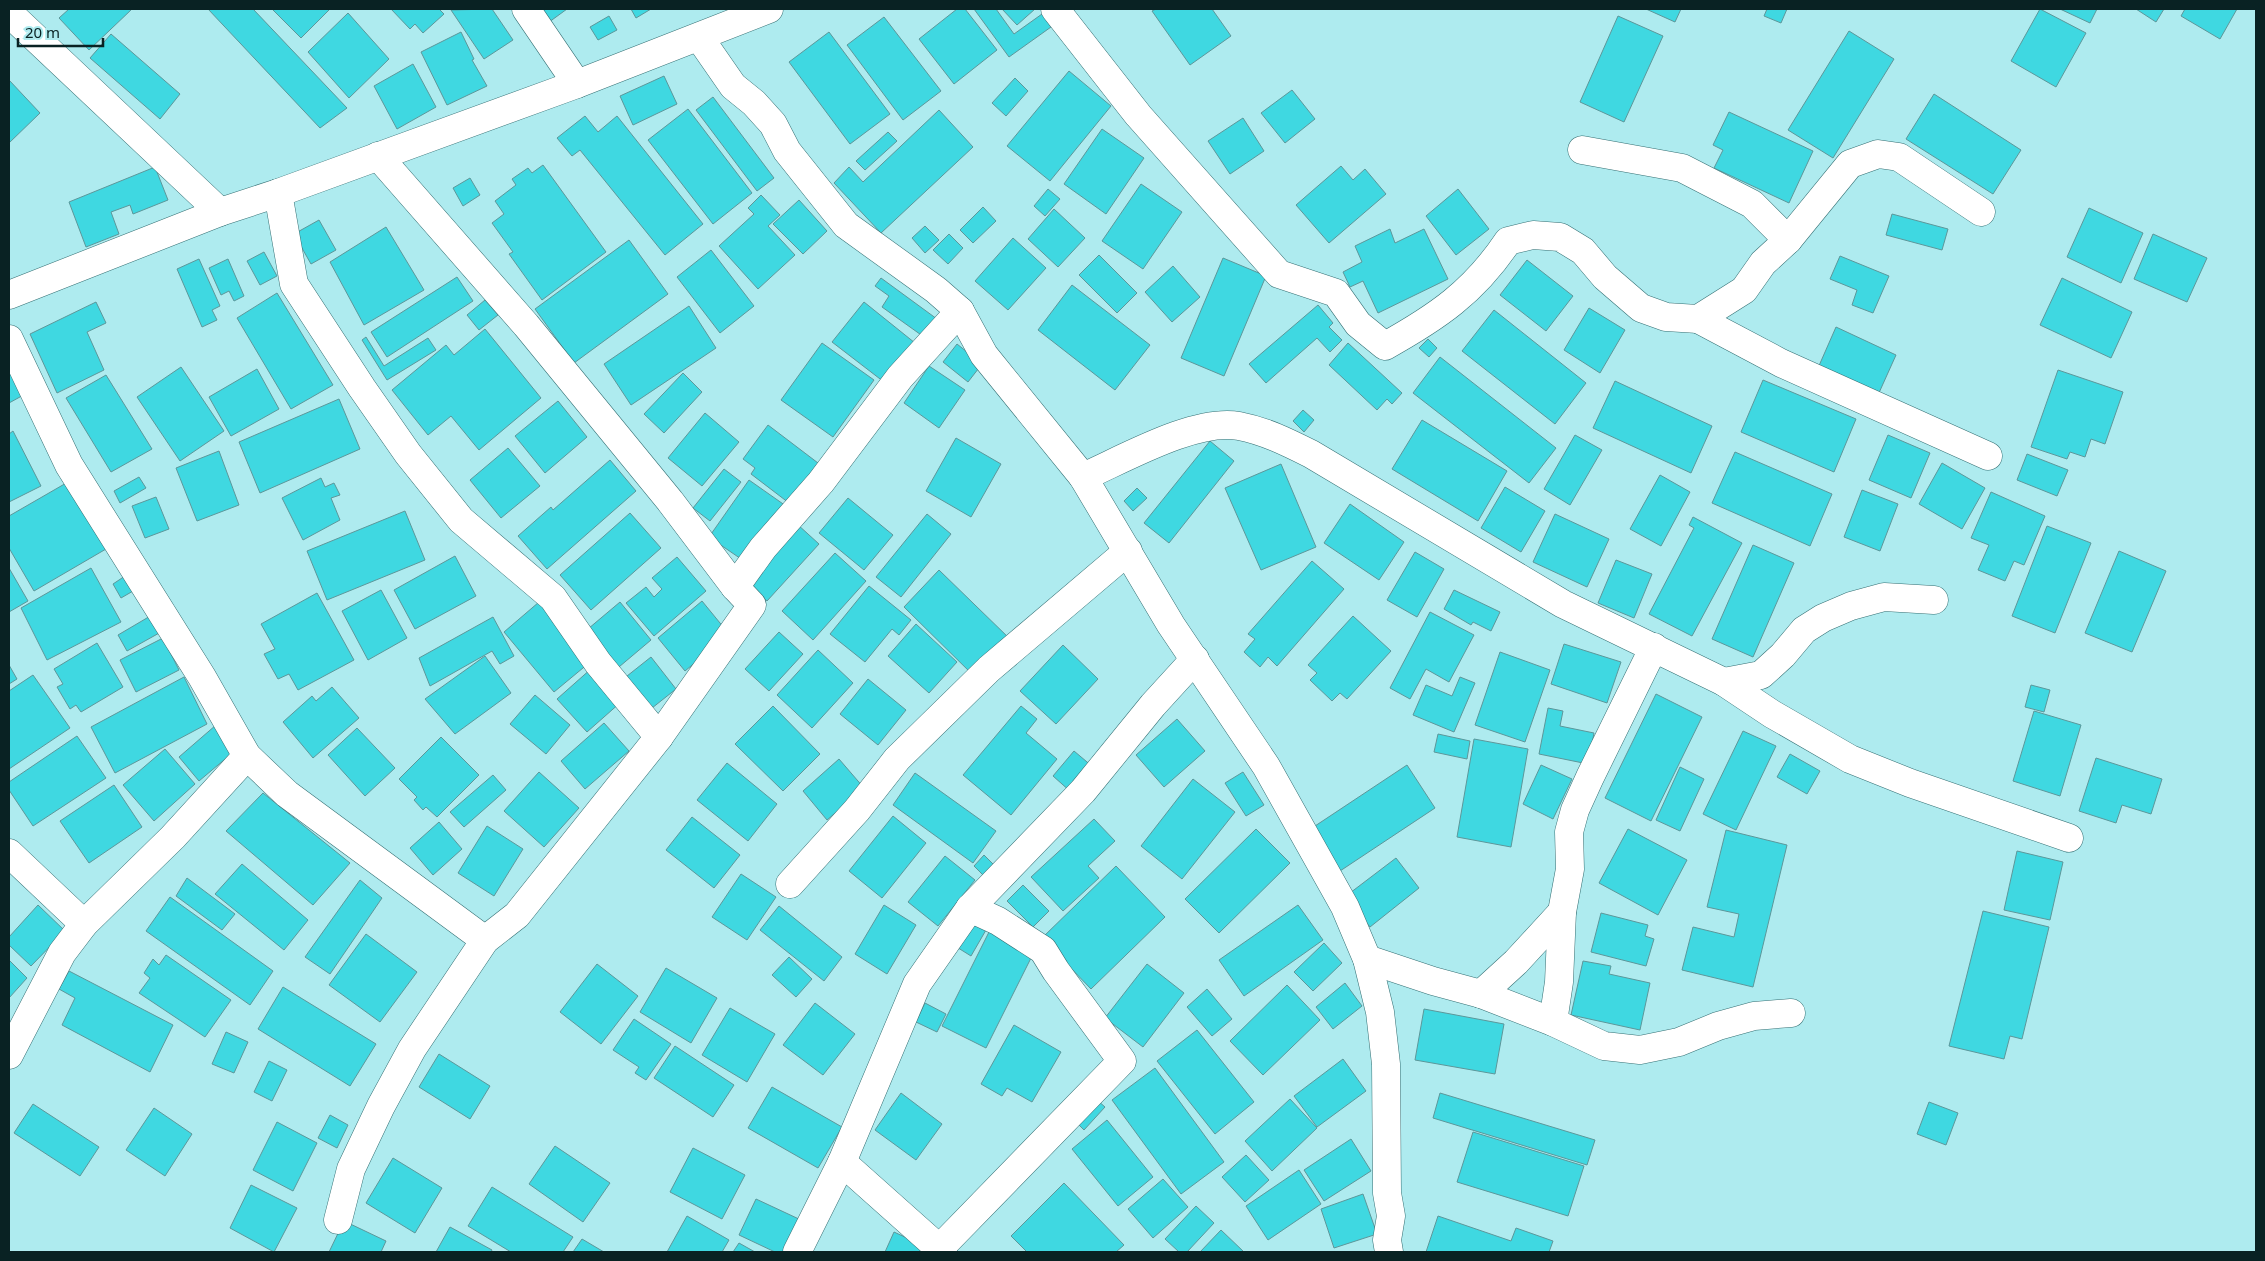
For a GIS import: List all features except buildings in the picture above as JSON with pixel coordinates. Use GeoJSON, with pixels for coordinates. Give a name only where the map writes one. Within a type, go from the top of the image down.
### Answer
{"type":"FeatureCollection","features":[{"type":"Feature","properties":{"kind":"street"},"geometry":{"type":"LineString","coordinates":[[526,9],[577,84]]}},
{"type":"Feature","properties":{"kind":"street"},"geometry":{"type":"LineString","coordinates":[[9,295],[220,212],[577,84],[769,9]]}},
{"type":"Feature","properties":{"kind":"street"},"geometry":{"type":"LineString","coordinates":[[1055,9],[1138,115],[1279,274],[1336,293],[1358,324],[1385,346],[1432,320],[1465,292],[1493,264],[1508,241],[1532,234],[1560,237],[1583,251],[1605,277],[1641,308],[1666,317],[1698,319],[1781,363],[1988,456]]}},
{"type":"Feature","properties":{"kind":"street"},"geometry":{"type":"LineString","coordinates":[[9,13],[220,212]]}},
{"type":"Feature","properties":{"kind":"street"},"geometry":{"type":"LineString","coordinates":[[699,37],[733,86],[754,103],[773,124],[787,152],[846,224],[936,290],[960,311],[984,355],[1083,477],[1171,625],[1266,766],[1345,907],[1367,959],[1380,1012],[1386,1064],[1387,1193],[1391,1216],[1388,1240],[1389,1252]]}},
{"type":"Feature","properties":{"kind":"street"},"geometry":{"type":"LineString","coordinates":[[1582,150],[1682,168],[1752,204],[1788,240]]}},
{"type":"Feature","properties":{"kind":"street"},"geometry":{"type":"LineString","coordinates":[[1698,319],[1744,290],[1763,263],[1788,240],[1850,164],[1878,154],[1899,157],[1981,212]]}},
{"type":"Feature","properties":{"kind":"street"},"geometry":{"type":"LineString","coordinates":[[338,1220],[351,1169],[381,1106],[412,1049],[485,940],[517,915],[659,737],[752,605],[735,587],[670,501],[526,325],[378,156]]}},
{"type":"Feature","properties":{"kind":"street"},"geometry":{"type":"LineString","coordinates":[[278,192],[294,284],[408,454],[461,520],[553,598],[598,664],[659,737]]}},
{"type":"Feature","properties":{"kind":"street"},"geometry":{"type":"LineString","coordinates":[[735,587],[763,548],[821,482],[900,377],[960,311]]}},
{"type":"Feature","properties":{"kind":"street"},"geometry":{"type":"LineString","coordinates":[[9,339],[69,465],[202,677],[247,756],[287,794],[485,940]]}},
{"type":"Feature","properties":{"kind":"street"},"geometry":{"type":"LineString","coordinates":[[1083,477],[1174,436],[1205,426],[1238,426],[1275,436],[1311,454],[1563,604],[1724,682],[1772,714],[1850,759],[1910,783],[2069,838]]}},
{"type":"Feature","properties":{"kind":"street"},"geometry":{"type":"LineString","coordinates":[[790,884],[856,810],[897,759],[989,669],[1128,551]]}},
{"type":"Feature","properties":{"kind":"street"},"geometry":{"type":"LineString","coordinates":[[1724,682],[1761,675],[1783,655],[1804,630],[1823,618],[1851,606],[1884,597],[1934,600]]}},
{"type":"Feature","properties":{"kind":"street"},"geometry":{"type":"LineString","coordinates":[[1553,1022],[1559,982],[1562,912],[1570,870],[1569,832],[1575,810],[1654,647]]}},
{"type":"Feature","properties":{"kind":"street"},"geometry":{"type":"LineString","coordinates":[[797,1252],[842,1162],[917,984],[970,908],[1083,791],[1153,705],[1195,659]]}},
{"type":"Feature","properties":{"kind":"street"},"geometry":{"type":"LineString","coordinates":[[9,1055],[62,953],[84,924],[173,837],[247,756]]}},
{"type":"Feature","properties":{"kind":"street"},"geometry":{"type":"LineString","coordinates":[[9,853],[84,924]]}},
{"type":"Feature","properties":{"kind":"street"},"geometry":{"type":"LineString","coordinates":[[842,1162],[941,1250],[1122,1061],[1056,971],[1043,950],[998,921],[970,908]]}},
{"type":"Feature","properties":{"kind":"street"},"geometry":{"type":"LineString","coordinates":[[1481,994],[1516,962],[1562,912]]}},
{"type":"Feature","properties":{"kind":"street"},"geometry":{"type":"LineString","coordinates":[[1367,959],[1433,981],[1481,994],[1553,1022],[1604,1046],[1640,1050],[1679,1042],[1718,1026],[1754,1016],[1791,1013]]}}]}
